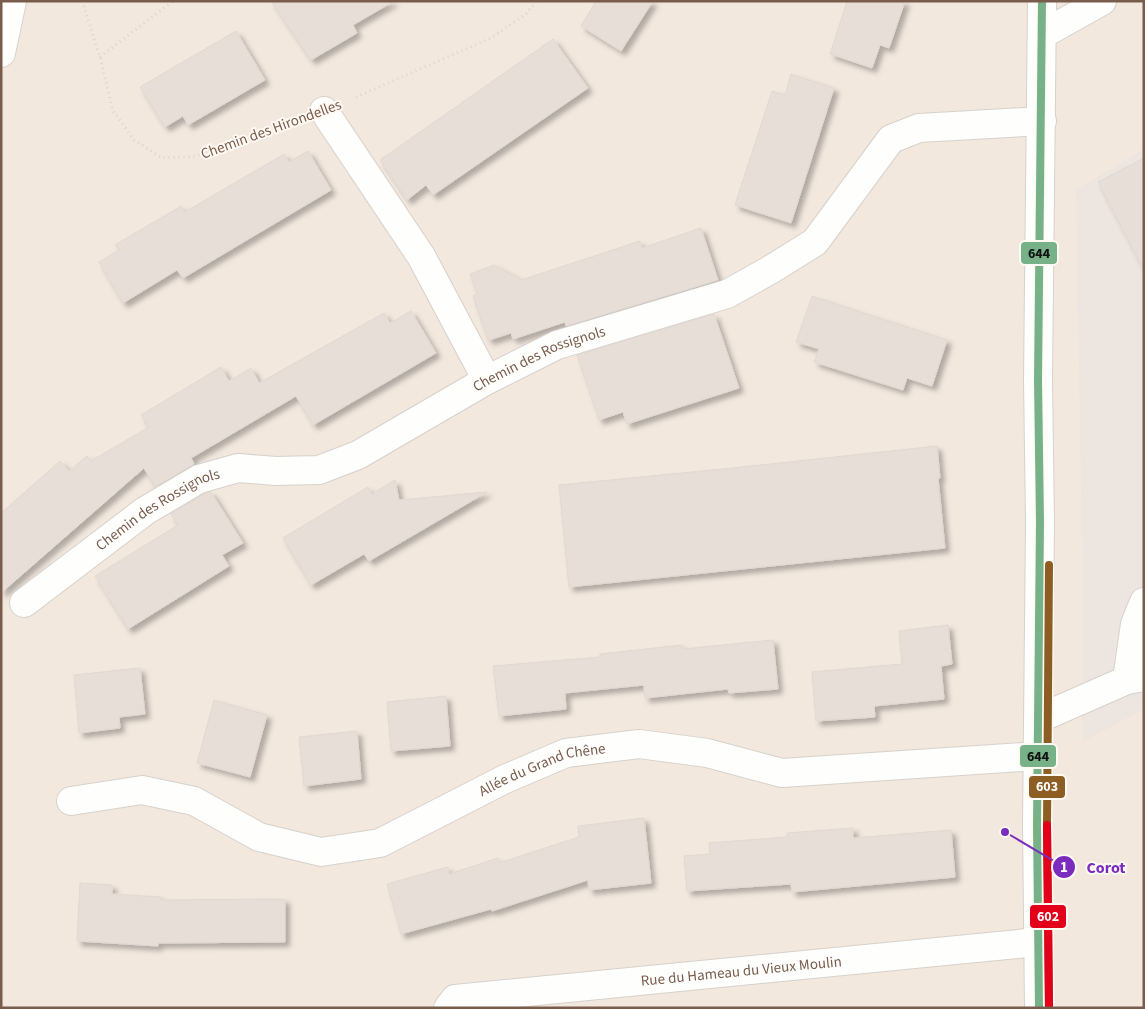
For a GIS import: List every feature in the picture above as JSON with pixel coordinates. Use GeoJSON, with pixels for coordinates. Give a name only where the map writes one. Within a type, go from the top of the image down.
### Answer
{"type":"FeatureCollection","features":[{"type":"Feature","properties":{"kind":"street"},"geometry":{"type":"LineString","coordinates":[[1,53],[12,1]]}},
{"type":"Feature","properties":{"kind":"street"},"geometry":{"type":"LineString","coordinates":[[1039,1008],[1038,719],[1040,522],[1038,380],[1042,1]]}},
{"type":"Feature","properties":{"kind":"street"},"geometry":{"type":"LineString","coordinates":[[1043,34],[1102,1]]}},
{"type":"Feature","properties":{"kind":"street"},"geometry":{"type":"LineString","coordinates":[[324,111],[421,256],[487,380]]}},
{"type":"Feature","properties":{"kind":"street","name":"Chemin des Rossignols"},"geometry":{"type":"LineString","coordinates":[[24,603],[145,511],[199,479],[238,468],[276,472],[319,470],[358,455],[487,380],[557,345],[727,294],[815,242],[891,139],[919,128],[1042,122]]}},
{"type":"Feature","properties":{"kind":"street"},"geometry":{"type":"LineString","coordinates":[[1038,719],[1135,678],[1135,624],[1143,604]]}},
{"type":"Feature","properties":{"kind":"street","name":"Allée du Grand Chêne"},"geometry":{"type":"LineString","coordinates":[[71,801],[142,790],[194,801],[259,837],[321,852],[380,844],[505,779],[566,753],[639,744],[707,753],[782,773],[1038,756]]}},
{"type":"Feature","properties":{"kind":"street","name":"Rue du Hameau du Vieux Moulin"},"geometry":{"type":"LineString","coordinates":[[448,1008],[455,999],[1038,942]]}},
{"type":"Feature","properties":{"kind":"path","name":"Chemin des Hirondelles"},"geometry":{"type":"LineString","coordinates":[[82,1],[100,56],[113,111],[134,140],[162,158],[196,156],[324,111],[491,38],[526,14],[537,1]]}},
{"type":"Feature","properties":{"kind":"path"},"geometry":{"type":"LineString","coordinates":[[100,56],[173,1]]}},
{"type":"Feature","properties":{"kind":"shaded area"},"geometry":{"type":"Polygon","coordinates":[[[1,1],[1144,1],[1144,1008],[1,1008],[1,1]]]}},
{"type":"Feature","properties":{"kind":"shaded area"},"geometry":{"type":"Polygon","coordinates":[[[1144,149],[1144,709],[1082,742],[1083,600],[1076,190],[1144,149]]]}},
{"type":"Feature","properties":{"kind":"building"},"geometry":{"type":"Polygon","coordinates":[[[271,1],[394,1],[353,25],[357,33],[311,60],[271,1]]]}},
{"type":"Feature","properties":{"kind":"building"},"geometry":{"type":"Polygon","coordinates":[[[596,1],[653,1],[621,51],[581,26],[596,1]]]}},
{"type":"Feature","properties":{"kind":"building"},"geometry":{"type":"Polygon","coordinates":[[[847,1],[905,1],[889,48],[880,45],[872,68],[830,54],[847,1]]]}},
{"type":"Feature","properties":{"kind":"building"},"geometry":{"type":"Polygon","coordinates":[[[236,31],[265,80],[188,125],[183,116],[165,127],[140,87],[236,31]]]}},
{"type":"Feature","properties":{"kind":"building"},"geometry":{"type":"Polygon","coordinates":[[[553,39],[588,88],[433,195],[426,185],[407,200],[380,160],[553,39]]]}},
{"type":"Feature","properties":{"kind":"building"},"geometry":{"type":"Polygon","coordinates":[[[791,74],[834,88],[791,223],[735,205],[772,91],[785,95],[791,74]]]}},
{"type":"Feature","properties":{"kind":"building"},"geometry":{"type":"Polygon","coordinates":[[[308,151],[331,190],[183,278],[177,270],[123,303],[99,262],[119,250],[115,245],[181,206],[185,212],[284,154],[289,162],[308,151]]]}},
{"type":"Feature","properties":{"kind":"building"},"geometry":{"type":"Polygon","coordinates":[[[1144,158],[1144,270],[1098,182],[1144,158]]]}},
{"type":"Feature","properties":{"kind":"building"},"geometry":{"type":"Polygon","coordinates":[[[701,228],[718,280],[566,326],[565,322],[513,339],[511,333],[489,340],[486,335],[473,296],[477,294],[470,274],[494,265],[521,280],[640,241],[642,248],[701,228]]]}},
{"type":"Feature","properties":{"kind":"building"},"geometry":{"type":"Polygon","coordinates":[[[812,296],[947,340],[932,386],[907,378],[903,390],[814,362],[819,349],[796,342],[812,296]]]}},
{"type":"Feature","properties":{"kind":"building"},"geometry":{"type":"Polygon","coordinates":[[[411,311],[436,353],[313,425],[296,396],[191,458],[194,464],[155,487],[144,468],[1,593],[1,513],[60,461],[69,471],[87,456],[91,461],[149,427],[141,415],[221,367],[229,381],[251,368],[259,383],[384,313],[390,323],[411,311]]]}},
{"type":"Feature","properties":{"kind":"building"},"geometry":{"type":"Polygon","coordinates":[[[714,314],[739,388],[627,424],[623,412],[599,420],[577,355],[714,314]]]}},
{"type":"Feature","properties":{"kind":"building"},"geometry":{"type":"Polygon","coordinates":[[[937,446],[940,478],[938,478],[945,548],[569,587],[559,485],[937,446]]]}},
{"type":"Feature","properties":{"kind":"building"},"geometry":{"type":"Polygon","coordinates":[[[395,480],[399,500],[487,492],[369,561],[364,554],[311,585],[283,538],[368,487],[372,494],[395,480]]]}},
{"type":"Feature","properties":{"kind":"building"},"geometry":{"type":"Polygon","coordinates":[[[211,492],[243,543],[222,555],[229,566],[128,629],[95,576],[178,525],[171,514],[205,493],[211,492]]]}},
{"type":"Feature","properties":{"kind":"building"},"geometry":{"type":"Polygon","coordinates":[[[948,625],[952,664],[941,666],[944,699],[874,706],[875,717],[816,721],[812,672],[902,664],[899,631],[948,625]]]}},
{"type":"Feature","properties":{"kind":"building"},"geometry":{"type":"Polygon","coordinates":[[[773,640],[778,689],[729,693],[728,689],[645,698],[644,685],[565,693],[566,709],[499,716],[493,666],[600,657],[600,654],[682,645],[683,649],[773,640]]]}},
{"type":"Feature","properties":{"kind":"building"},"geometry":{"type":"Polygon","coordinates":[[[140,668],[145,714],[119,717],[120,728],[79,733],[74,675],[140,668]]]}},
{"type":"Feature","properties":{"kind":"building"},"geometry":{"type":"Polygon","coordinates":[[[446,696],[450,746],[391,751],[387,702],[446,696]]]}},
{"type":"Feature","properties":{"kind":"building"},"geometry":{"type":"Polygon","coordinates":[[[214,700],[267,715],[250,777],[197,763],[214,700]]]}},
{"type":"Feature","properties":{"kind":"building"},"geometry":{"type":"Polygon","coordinates":[[[357,731],[361,779],[304,786],[299,737],[357,731]]]}},
{"type":"Feature","properties":{"kind":"building"},"geometry":{"type":"Polygon","coordinates":[[[644,818],[651,883],[589,890],[588,880],[492,911],[491,909],[401,934],[387,884],[448,867],[449,874],[498,858],[499,863],[579,837],[578,826],[644,818]]]}},
{"type":"Feature","properties":{"kind":"building"},"geometry":{"type":"Polygon","coordinates":[[[853,828],[853,838],[951,830],[955,877],[792,892],[791,884],[687,891],[684,856],[710,854],[709,843],[787,837],[787,833],[853,828]]]}},
{"type":"Feature","properties":{"kind":"building"},"geometry":{"type":"Polygon","coordinates":[[[80,883],[112,885],[112,894],[161,897],[161,900],[285,899],[285,942],[158,943],[158,946],[77,941],[80,883]]]}},
{"type":"Feature","properties":{"kind":"transit line","name":"644"},"geometry":{"type":"LineString","coordinates":[[1039,1008],[1037,825],[1040,522],[1038,380],[1042,1]]}},
{"type":"Feature","properties":{"kind":"transit line","name":"603"},"geometry":{"type":"LineString","coordinates":[[1049,565],[1047,825],[1049,1008]]}},
{"type":"Feature","properties":{"kind":"transit line","name":"602"},"geometry":{"type":"LineString","coordinates":[[1047,825],[1049,1008]]}},
{"type":"Feature","properties":{"kind":"place","name":"Corot"},"geometry":{"type":"Point","coordinates":[1005,832]}}]}
